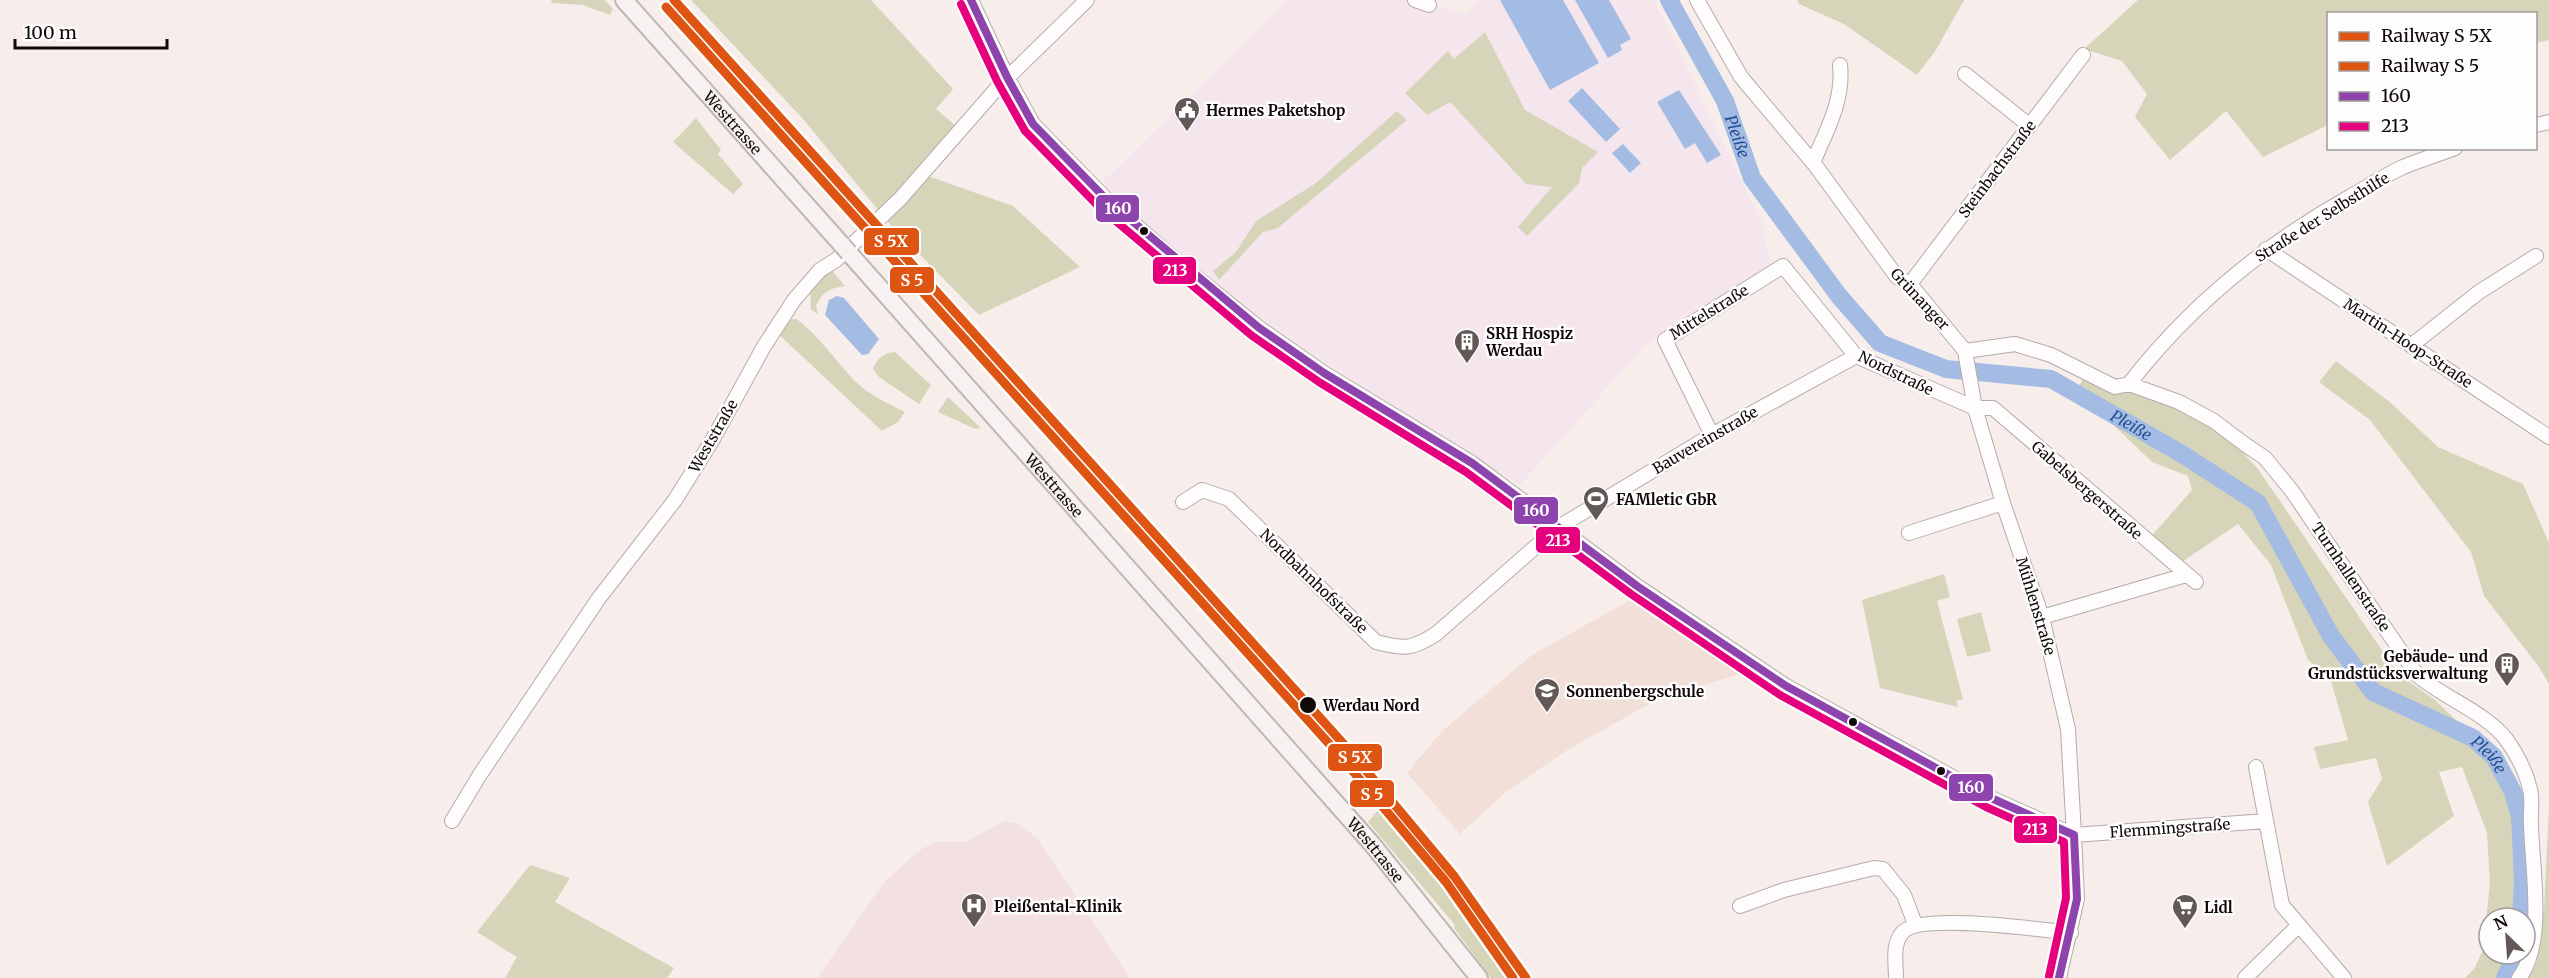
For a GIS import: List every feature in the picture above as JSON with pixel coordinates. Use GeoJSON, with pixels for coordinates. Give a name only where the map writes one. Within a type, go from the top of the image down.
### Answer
{"type":"FeatureCollection","features":[{"type":"Feature","properties":{"kind":"main road","name":"Westtrasse"},"geometry":{"type":"LineString","coordinates":[[624,0],[1372,844],[1479,978]]}},
{"type":"Feature","properties":{"kind":"street"},"geometry":{"type":"LineString","coordinates":[[971,0],[1007,77],[1034,124],[1106,199],[1180,264],[1258,327],[1324,373],[1472,463],[1636,586],[1785,686],[1991,798],[2074,835]]}},
{"type":"Feature","properties":{"kind":"street","name":"Weststraße"},"geometry":{"type":"LineString","coordinates":[[452,821],[479,776],[599,598],[653,531],[680,491],[787,309],[820,270],[836,260],[900,199],[1007,77],[1088,0]]}},
{"type":"Feature","properties":{"kind":"street"},"geometry":{"type":"LineString","coordinates":[[1415,0],[1430,4]]}},
{"type":"Feature","properties":{"kind":"street","name":"Grünanger"},"geometry":{"type":"LineString","coordinates":[[1697,0],[1741,77],[1813,163],[1897,277],[1910,284],[1966,356]]}},
{"type":"Feature","properties":{"kind":"street","name":"Steinbachstraße"},"geometry":{"type":"LineString","coordinates":[[1910,284],[2083,55]]}},
{"type":"Feature","properties":{"kind":"street"},"geometry":{"type":"LineString","coordinates":[[1813,163],[1837,105],[1842,85],[1840,65]]}},
{"type":"Feature","properties":{"kind":"street"},"geometry":{"type":"LineString","coordinates":[[1965,74],[2030,126]]}},
{"type":"Feature","properties":{"kind":"street","name":"Straße der Selbsthilfe"},"geometry":{"type":"LineString","coordinates":[[2129,384],[2150,357],[2227,279],[2266,249],[2322,213],[2402,167],[2449,150]]}},
{"type":"Feature","properties":{"kind":"street","name":"Martin-Hoop-Straße"},"geometry":{"type":"LineString","coordinates":[[2266,249],[2549,436]]}},
{"type":"Feature","properties":{"kind":"street"},"geometry":{"type":"LineString","coordinates":[[2412,345],[2479,292],[2535,256]]}},
{"type":"Feature","properties":{"kind":"street","name":"Nordstraße"},"geometry":{"type":"LineString","coordinates":[[1783,266],[1856,356],[1975,408]]}},
{"type":"Feature","properties":{"kind":"street","name":"Mittelstraße"},"geometry":{"type":"LineString","coordinates":[[1712,435],[1665,340],[1783,266]]}},
{"type":"Feature","properties":{"kind":"street","name":"Turnhallenstraße"},"geometry":{"type":"LineString","coordinates":[[1966,356],[2015,344],[2051,355],[2115,387],[2129,384],[2179,402],[2214,421],[2265,458],[2299,501],[2417,675],[2433,689],[2494,725],[2507,740],[2531,790],[2535,911],[2528,966],[2519,978]]}},
{"type":"Feature","properties":{"kind":"street","name":"Bauvereinstraße"},"geometry":{"type":"LineString","coordinates":[[1557,528],[1712,435],[1856,356]]}},
{"type":"Feature","properties":{"kind":"street","name":"Mühlenstraße"},"geometry":{"type":"LineString","coordinates":[[1966,356],[1975,408],[2003,503],[2042,617],[2068,729],[2078,887],[2071,933],[2060,978]]}},
{"type":"Feature","properties":{"kind":"street","name":"Gabelsbergerstraße"},"geometry":{"type":"LineString","coordinates":[[1975,408],[1993,408],[2191,578],[2042,617]]}},
{"type":"Feature","properties":{"kind":"street","name":"Nordbahnhofstraße"},"geometry":{"type":"LineString","coordinates":[[1183,502],[1202,490],[1229,499],[1376,642],[1403,649],[1417,645],[1436,634],[1557,528]]}},
{"type":"Feature","properties":{"kind":"street"},"geometry":{"type":"LineString","coordinates":[[1909,533],[2003,503]]}},
{"type":"Feature","properties":{"kind":"street"},"geometry":{"type":"LineString","coordinates":[[2256,767],[2282,905],[2344,978]]}},
{"type":"Feature","properties":{"kind":"street","name":"Flemmingstraße"},"geometry":{"type":"LineString","coordinates":[[2074,835],[2266,821]]}},
{"type":"Feature","properties":{"kind":"street"},"geometry":{"type":"LineString","coordinates":[[1740,906],[1784,890],[1874,868],[1883,869],[1904,895],[1916,924]]}},
{"type":"Feature","properties":{"kind":"street"},"geometry":{"type":"LineString","coordinates":[[1896,978],[1896,942],[1903,931],[1916,924],[1949,922],[2071,933]]}},
{"type":"Feature","properties":{"kind":"street"},"geometry":{"type":"LineString","coordinates":[[2245,978],[2299,925]]}},
{"type":"Feature","properties":{"kind":"shaded area"},"geometry":{"type":"Polygon","coordinates":[[[551,0],[605,0],[613,9],[610,15],[583,5],[552,3],[551,0]]]}},
{"type":"Feature","properties":{"kind":"shaded area"},"geometry":{"type":"Polygon","coordinates":[[[691,0],[871,0],[953,89],[936,109],[955,125],[879,211],[803,119],[691,0]]]}},
{"type":"Feature","properties":{"kind":"shaded area"},"geometry":{"type":"Polygon","coordinates":[[[1289,0],[1415,0],[1467,15],[1480,0],[1654,0],[1763,224],[1770,265],[1649,341],[1520,485],[1358,385],[1217,287],[1096,188],[1289,0]]]}},
{"type":"Feature","properties":{"kind":"shaded area"},"geometry":{"type":"Polygon","coordinates":[[[1797,0],[1964,0],[1936,50],[1917,75],[1844,24],[1799,4],[1797,0]]]}},
{"type":"Feature","properties":{"kind":"shaded area"},"geometry":{"type":"Polygon","coordinates":[[[2138,0],[2549,0],[2549,40],[2537,43],[2537,12],[2327,12],[2327,125],[2263,157],[2226,111],[2170,160],[2135,117],[2147,94],[2122,61],[2084,49],[2138,0]]]}},
{"type":"Feature","properties":{"kind":"shaded area"},"geometry":{"type":"Polygon","coordinates":[[[1485,32],[1525,110],[1598,152],[1582,168],[1579,183],[1527,236],[1518,227],[1552,187],[1526,184],[1450,102],[1427,115],[1405,93],[1448,51],[1454,59],[1485,32]]]}},
{"type":"Feature","properties":{"kind":"shaded area"},"geometry":{"type":"Polygon","coordinates":[[[1397,111],[1407,120],[1278,228],[1263,232],[1219,280],[1213,271],[1236,252],[1256,221],[1316,183],[1397,111]]]}},
{"type":"Feature","properties":{"kind":"shaded area"},"geometry":{"type":"Polygon","coordinates":[[[696,118],[721,150],[718,154],[743,184],[733,194],[673,142],[696,118]]]}},
{"type":"Feature","properties":{"kind":"shaded area"},"geometry":{"type":"Polygon","coordinates":[[[928,176],[1013,206],[1080,267],[979,315],[887,221],[928,176]]]}},
{"type":"Feature","properties":{"kind":"shaded area"},"geometry":{"type":"Polygon","coordinates":[[[830,268],[845,286],[824,294],[816,306],[818,315],[811,309],[810,292],[830,268]]]}},
{"type":"Feature","properties":{"kind":"shaded area"},"geometry":{"type":"Polygon","coordinates":[[[797,319],[865,390],[905,412],[898,422],[882,431],[775,331],[785,320],[797,319]]]}},
{"type":"Feature","properties":{"kind":"shaded area"},"geometry":{"type":"Polygon","coordinates":[[[895,352],[931,385],[919,404],[879,377],[873,369],[881,357],[895,352]]]}},
{"type":"Feature","properties":{"kind":"shaded area"},"geometry":{"type":"Polygon","coordinates":[[[2336,361],[2391,403],[2438,447],[2523,484],[2549,543],[2549,684],[2539,667],[2484,596],[2471,552],[2370,420],[2319,382],[2336,361]]]}},
{"type":"Feature","properties":{"kind":"shaded area"},"geometry":{"type":"Polygon","coordinates":[[[2087,373],[2129,384],[2214,421],[2258,469],[2399,675],[2434,699],[2494,757],[2513,792],[2520,817],[2523,881],[2522,906],[2488,906],[2490,883],[2487,833],[2462,767],[2439,772],[2454,816],[2387,866],[2368,802],[2382,779],[2376,758],[2320,769],[2314,747],[2348,740],[2330,678],[2308,660],[2271,565],[2238,524],[2176,566],[2147,541],[2192,490],[2188,476],[2152,462],[2082,395],[2075,392],[2087,373]]]}},
{"type":"Feature","properties":{"kind":"shaded area"},"geometry":{"type":"Polygon","coordinates":[[[948,397],[981,428],[975,429],[938,412],[948,397]]]}},
{"type":"Feature","properties":{"kind":"shaded area"},"geometry":{"type":"Polygon","coordinates":[[[1944,574],[1950,597],[1937,601],[1963,699],[1956,701],[1958,707],[1880,688],[1862,600],[1944,574]]]}},
{"type":"Feature","properties":{"kind":"shaded area","name":"Sonnenbergschule"},"geometry":{"type":"Polygon","coordinates":[[[1634,598],[1751,671],[1662,697],[1569,749],[1506,792],[1460,834],[1407,773],[1442,731],[1532,655],[1634,598]]]}},
{"type":"Feature","properties":{"kind":"shaded area"},"geometry":{"type":"Polygon","coordinates":[[[1981,612],[1991,651],[1967,657],[1957,619],[1981,612]]]}},
{"type":"Feature","properties":{"kind":"shaded area"},"geometry":{"type":"Polygon","coordinates":[[[1385,802],[1449,881],[1517,978],[1491,978],[1454,928],[1455,925],[1368,822],[1385,802]]]}},
{"type":"Feature","properties":{"kind":"shaded area"},"geometry":{"type":"Polygon","coordinates":[[[2549,808],[2549,978],[2527,978],[2530,966],[2537,966],[2537,937],[2544,909],[2549,808]]]}},
{"type":"Feature","properties":{"kind":"shaded area","name":"Pleißental-Klinik"},"geometry":{"type":"Polygon","coordinates":[[[1005,821],[1019,824],[1037,838],[1130,978],[817,978],[885,881],[920,850],[935,842],[965,842],[1005,821]]]}},
{"type":"Feature","properties":{"kind":"shaded area"},"geometry":{"type":"Polygon","coordinates":[[[530,865],[570,878],[555,902],[674,968],[667,978],[505,978],[517,957],[477,932],[530,865]]]}},
{"type":"Feature","properties":{"kind":"shaded area"},"geometry":{"type":"Polygon","coordinates":[[[2477,963],[2477,966],[2510,966],[2505,978],[2465,978],[2477,963]]]}},
{"type":"Feature","properties":{"kind":"water"},"geometry":{"type":"Polygon","coordinates":[[[1500,0],[1563,0],[1599,63],[1550,90],[1500,0]]]}},
{"type":"Feature","properties":{"kind":"water"},"geometry":{"type":"Polygon","coordinates":[[[1575,0],[1609,0],[1631,39],[1620,45],[1622,50],[1608,58],[1575,0]]]}},
{"type":"Feature","properties":{"kind":"water"},"geometry":{"type":"Polygon","coordinates":[[[1582,88],[1620,129],[1606,142],[1568,101],[1582,88]]]}},
{"type":"Feature","properties":{"kind":"water"},"geometry":{"type":"Polygon","coordinates":[[[1679,90],[1721,155],[1707,163],[1695,143],[1685,149],[1657,102],[1679,90]]]}},
{"type":"Feature","properties":{"kind":"water"},"geometry":{"type":"Polygon","coordinates":[[[1623,144],[1641,163],[1630,173],[1612,153],[1623,144]]]}},
{"type":"Feature","properties":{"kind":"water"},"geometry":{"type":"Polygon","coordinates":[[[837,296],[844,298],[879,339],[868,354],[862,355],[825,315],[829,300],[837,296]]]}},
{"type":"Feature","properties":{"kind":"waterway","name":"Pleiße"},"geometry":{"type":"LineString","coordinates":[[1669,0],[1725,101],[1752,178],[1839,296],[1880,343],[1946,369],[2051,379],[2182,454],[2258,503],[2331,636],[2373,692],[2473,738],[2494,757],[2513,792],[2520,817],[2523,881],[2522,906]]}},
{"type":"Feature","properties":{"kind":"waterway","name":"Pleiße"},"geometry":{"type":"LineString","coordinates":[[2505,978],[2510,966]]}},
{"type":"Feature","properties":{"kind":"transit line"},"geometry":{"type":"LineString","coordinates":[[674,0],[1349,750],[1454,876],[1526,978]]}},
{"type":"Feature","properties":{"kind":"transit line","name":"160"},"geometry":{"type":"LineString","coordinates":[[971,0],[1007,77],[1033,124],[1106,199],[1258,327],[1324,373],[1472,463],[1637,586],[1786,686],[1991,798],[2074,835],[2077,899],[2059,978]]}},
{"type":"Feature","properties":{"kind":"transit line","name":"213"},"geometry":{"type":"LineString","coordinates":[[961,4],[997,81],[1025,131],[1099,207],[1251,335],[1319,382],[1466,472],[1631,594],[1780,695],[1986,807],[2064,842],[2066,898],[2049,976]]}},
{"type":"Feature","properties":{"kind":"transit line"},"geometry":{"type":"LineString","coordinates":[[666,7],[1341,757],[1446,882],[1513,978]]}},
{"type":"Feature","properties":{"kind":"place","name":"Hermes Paketshop"},"geometry":{"type":"Point","coordinates":[1187,133]}},
{"type":"Feature","properties":{"kind":"place","name":"SRH Hospiz Werdau"},"geometry":{"type":"Point","coordinates":[1467,365]}},
{"type":"Feature","properties":{"kind":"place","name":"FAMletic GbR"},"geometry":{"type":"Point","coordinates":[1596,522]}},
{"type":"Feature","properties":{"kind":"place","name":"Gebäude- und Grundstücksverwaltung"},"geometry":{"type":"Point","coordinates":[2507,688]}},
{"type":"Feature","properties":{"kind":"place","name":"Werdau Nord"},"geometry":{"type":"Point","coordinates":[1308,705]}},
{"type":"Feature","properties":{"kind":"place","name":"Sonnenbergschule"},"geometry":{"type":"Point","coordinates":[1547,714]}},
{"type":"Feature","properties":{"kind":"place","name":"Pleißental-Klinik"},"geometry":{"type":"Point","coordinates":[974,929]}},
{"type":"Feature","properties":{"kind":"place","name":"Lidl"},"geometry":{"type":"Point","coordinates":[2185,930]}}]}
